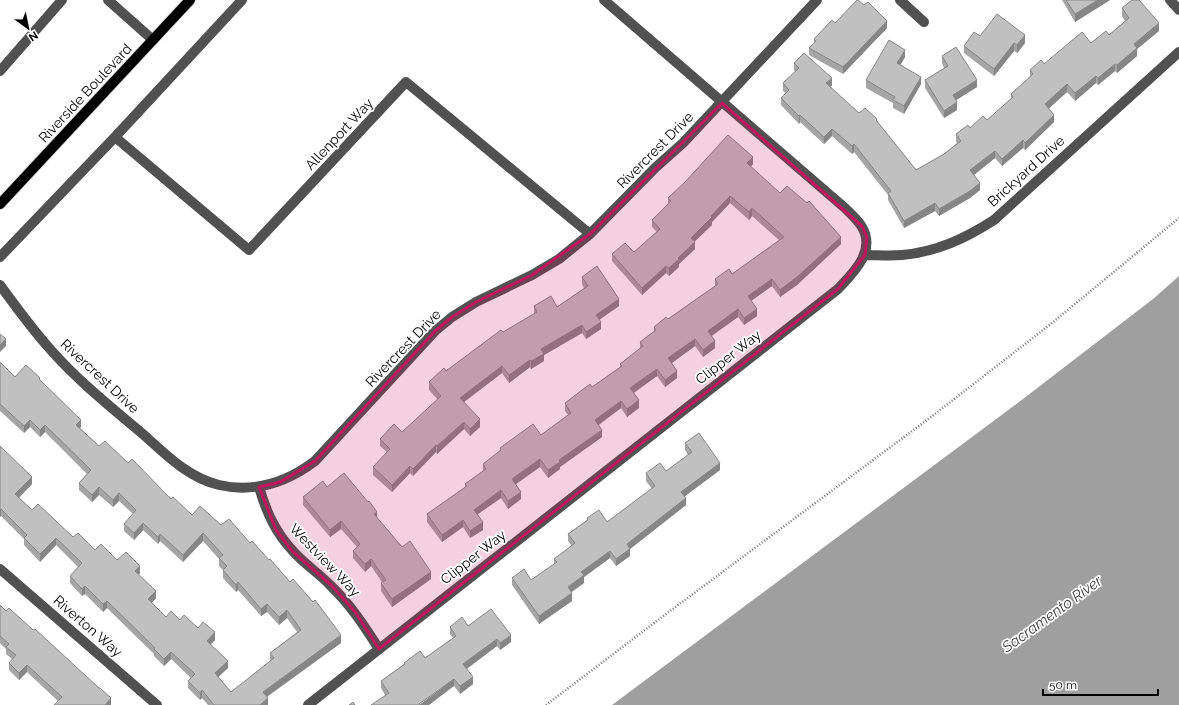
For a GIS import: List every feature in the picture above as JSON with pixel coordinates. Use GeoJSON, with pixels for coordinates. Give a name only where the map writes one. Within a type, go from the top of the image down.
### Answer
{"type":"FeatureCollection","features":[{"type":"Feature","properties":{"kind":"main road","name":"Riverside Boulevard"},"geometry":{"type":"LineString","coordinates":[[0,204],[190,0]]}},
{"type":"Feature","properties":{"kind":"street"},"geometry":{"type":"LineString","coordinates":[[0,71],[62,0]]}},
{"type":"Feature","properties":{"kind":"street"},"geometry":{"type":"LineString","coordinates":[[108,0],[153,40]]}},
{"type":"Feature","properties":{"kind":"street"},"geometry":{"type":"LineString","coordinates":[[0,257],[115,137],[242,0]]}},
{"type":"Feature","properties":{"kind":"street"},"geometry":{"type":"LineString","coordinates":[[604,0],[845,208],[862,226],[867,237],[867,249],[865,255]]}},
{"type":"Feature","properties":{"kind":"street","name":"Rivercrest Drive"},"geometry":{"type":"LineString","coordinates":[[0,285],[37,334],[88,388],[179,465],[198,477],[218,485],[240,488],[259,487],[280,482],[300,472],[315,461],[436,331],[452,317],[476,302],[532,275],[559,259],[590,234],[722,103],[817,0]]}},
{"type":"Feature","properties":{"kind":"street"},"geometry":{"type":"LineString","coordinates":[[900,0],[924,22]]}},
{"type":"Feature","properties":{"kind":"street"},"geometry":{"type":"LineString","coordinates":[[1170,0],[1179,10]]}},
{"type":"Feature","properties":{"kind":"street","name":"Brickyard Drive"},"geometry":{"type":"LineString","coordinates":[[865,255],[902,255],[926,251],[950,244],[977,231],[994,220],[1179,52]]}},
{"type":"Feature","properties":{"kind":"street","name":"Allenport Way"},"geometry":{"type":"LineString","coordinates":[[115,137],[249,250],[406,82],[590,234]]}},
{"type":"Feature","properties":{"kind":"street","name":"Clipper Way"},"geometry":{"type":"LineString","coordinates":[[308,705],[838,289],[855,270],[865,255]]}},
{"type":"Feature","properties":{"kind":"street","name":"Westview Way"},"geometry":{"type":"LineString","coordinates":[[259,487],[266,511],[276,530],[292,551],[332,586],[350,607],[379,649]]}},
{"type":"Feature","properties":{"kind":"street","name":"Riverton Way"},"geometry":{"type":"LineString","coordinates":[[0,569],[157,705]]}},
{"type":"Feature","properties":{"kind":"path"},"geometry":{"type":"LineString","coordinates":[[546,705],[935,414],[1052,323],[1179,218]]}},
{"type":"Feature","properties":{"kind":"highlighted area"},"geometry":{"type":"Polygon","coordinates":[[[722,103],[862,226],[867,237],[865,255],[838,289],[379,649],[355,612],[332,586],[292,551],[276,530],[259,487],[280,482],[315,461],[435,331],[452,317],[476,302],[532,275],[590,234],[722,103]]]}},
{"type":"Feature","properties":{"kind":"water","name":"Sacramento River"},"geometry":{"type":"Polygon","coordinates":[[[1179,276],[1179,705],[612,705],[1023,399],[1153,299],[1179,276]]]}},
{"type":"Feature","properties":{"kind":"building"},"geometry":{"type":"Polygon","coordinates":[[[857,0],[864,5],[868,2],[887,21],[843,67],[809,48],[816,41],[814,39],[832,20],[835,23],[857,0]]]}},
{"type":"Feature","properties":{"kind":"building"},"geometry":{"type":"Polygon","coordinates":[[[1066,0],[1098,0],[1075,14],[1066,0]]]}},
{"type":"Feature","properties":{"kind":"building"},"geometry":{"type":"Polygon","coordinates":[[[1132,0],[1139,0],[1159,23],[1134,44],[1137,48],[1117,65],[1115,64],[1098,78],[1096,76],[1075,93],[1067,84],[1045,104],[1054,115],[1025,143],[1023,140],[1002,159],[995,151],[970,170],[980,183],[970,191],[939,209],[935,203],[904,221],[888,193],[891,191],[854,144],[852,146],[832,129],[824,137],[800,115],[799,116],[781,98],[789,90],[783,83],[799,68],[794,63],[804,53],[832,78],[826,83],[859,113],[865,108],[877,119],[876,120],[916,170],[944,154],[961,141],[956,134],[968,125],[970,128],[983,116],[987,120],[1013,97],[1011,94],[1033,74],[1030,70],[1041,60],[1044,64],[1082,32],[1091,43],[1106,31],[1109,35],[1129,18],[1122,8],[1132,0]]]}},
{"type":"Feature","properties":{"kind":"building"},"geometry":{"type":"Polygon","coordinates":[[[997,14],[1025,35],[1017,45],[1014,43],[994,69],[964,46],[974,32],[980,36],[997,14]]]}},
{"type":"Feature","properties":{"kind":"building"},"geometry":{"type":"Polygon","coordinates":[[[889,40],[905,50],[897,63],[921,77],[904,106],[893,100],[895,97],[866,80],[889,40]]]}},
{"type":"Feature","properties":{"kind":"building"},"geometry":{"type":"Polygon","coordinates":[[[956,47],[977,80],[953,95],[957,102],[944,111],[925,80],[948,66],[942,56],[956,47]]]}},
{"type":"Feature","properties":{"kind":"building"},"geometry":{"type":"Polygon","coordinates":[[[728,135],[753,157],[747,163],[780,193],[787,186],[807,203],[809,201],[841,237],[797,277],[780,290],[772,279],[748,296],[757,309],[744,318],[738,309],[708,331],[715,341],[703,350],[695,339],[668,358],[677,371],[665,380],[657,369],[630,388],[639,400],[627,409],[621,401],[595,420],[602,430],[559,460],[560,462],[548,470],[540,459],[512,479],[521,492],[508,501],[501,490],[474,510],[483,522],[470,531],[463,520],[442,535],[427,514],[467,486],[465,484],[486,469],[483,464],[501,450],[500,448],[533,424],[541,435],[571,413],[565,403],[590,384],[592,387],[622,366],[620,364],[643,346],[640,342],[656,330],[654,327],[666,317],[668,319],[718,284],[715,279],[729,269],[732,274],[784,237],[752,208],[749,212],[730,196],[691,238],[695,242],[678,258],[679,259],[669,268],[666,266],[642,288],[612,254],[625,243],[634,252],[660,229],[652,220],[671,201],[668,198],[685,182],[728,135]]]}},
{"type":"Feature","properties":{"kind":"building"},"geometry":{"type":"Polygon","coordinates":[[[597,266],[619,299],[596,315],[601,322],[586,332],[582,325],[541,349],[544,354],[531,361],[530,360],[509,375],[502,366],[460,398],[480,419],[470,429],[464,422],[437,446],[436,445],[413,469],[410,466],[392,485],[373,467],[390,449],[380,439],[394,424],[402,432],[441,396],[429,382],[444,368],[446,371],[501,330],[503,332],[537,312],[534,306],[551,296],[557,307],[588,286],[582,277],[597,266]]]}},
{"type":"Feature","properties":{"kind":"building"},"geometry":{"type":"Polygon","coordinates":[[[0,334],[6,339],[0,345],[0,334]]]}},
{"type":"Feature","properties":{"kind":"building"},"geometry":{"type":"Polygon","coordinates":[[[0,362],[15,377],[26,365],[81,420],[76,425],[99,446],[105,441],[128,463],[132,459],[171,499],[173,497],[192,515],[200,506],[221,525],[229,519],[250,543],[252,541],[269,560],[270,559],[290,582],[293,579],[313,602],[315,600],[341,635],[263,692],[268,698],[260,705],[214,705],[202,690],[200,693],[188,681],[195,674],[171,652],[164,659],[154,649],[155,648],[107,601],[103,604],[85,586],[82,589],[70,576],[82,563],[56,538],[40,554],[24,538],[27,535],[1,509],[0,510],[0,446],[32,477],[15,494],[32,510],[38,504],[73,537],[78,533],[95,550],[101,544],[117,560],[126,552],[140,566],[135,571],[156,591],[148,599],[166,617],[171,611],[180,620],[184,615],[198,628],[203,622],[215,632],[207,641],[228,661],[215,673],[231,692],[274,658],[270,653],[301,630],[287,610],[279,617],[267,604],[261,609],[238,582],[236,585],[223,570],[227,566],[219,558],[223,555],[203,533],[183,555],[160,534],[158,537],[143,523],[134,533],[124,524],[136,510],[119,493],[113,500],[99,487],[92,495],[79,483],[91,470],[45,425],[40,430],[30,420],[24,426],[0,404],[0,362]]]}},
{"type":"Feature","properties":{"kind":"building"},"geometry":{"type":"Polygon","coordinates":[[[699,433],[720,463],[681,492],[686,498],[627,544],[630,549],[616,559],[610,551],[581,572],[584,575],[568,587],[572,593],[539,616],[512,578],[524,569],[531,580],[557,562],[554,559],[575,543],[568,534],[599,510],[607,522],[655,486],[646,473],[660,463],[666,471],[692,452],[685,443],[699,433]]]}},
{"type":"Feature","properties":{"kind":"building"},"geometry":{"type":"Polygon","coordinates":[[[344,473],[368,502],[369,501],[377,512],[374,514],[402,547],[410,541],[431,572],[392,599],[381,583],[386,580],[371,559],[365,564],[353,551],[360,544],[341,521],[330,530],[303,497],[323,481],[327,487],[344,473]]]}},
{"type":"Feature","properties":{"kind":"building"},"geometry":{"type":"Polygon","coordinates":[[[0,605],[6,611],[9,608],[33,630],[35,629],[111,698],[105,705],[54,705],[62,697],[27,665],[19,673],[9,663],[16,655],[6,647],[9,644],[0,636],[0,605]]]}},
{"type":"Feature","properties":{"kind":"building"},"geometry":{"type":"Polygon","coordinates":[[[491,609],[511,635],[500,643],[497,639],[463,664],[473,677],[460,686],[454,679],[419,705],[371,705],[389,693],[381,681],[420,651],[425,658],[456,636],[450,627],[462,617],[468,626],[491,609]]]}}]}
